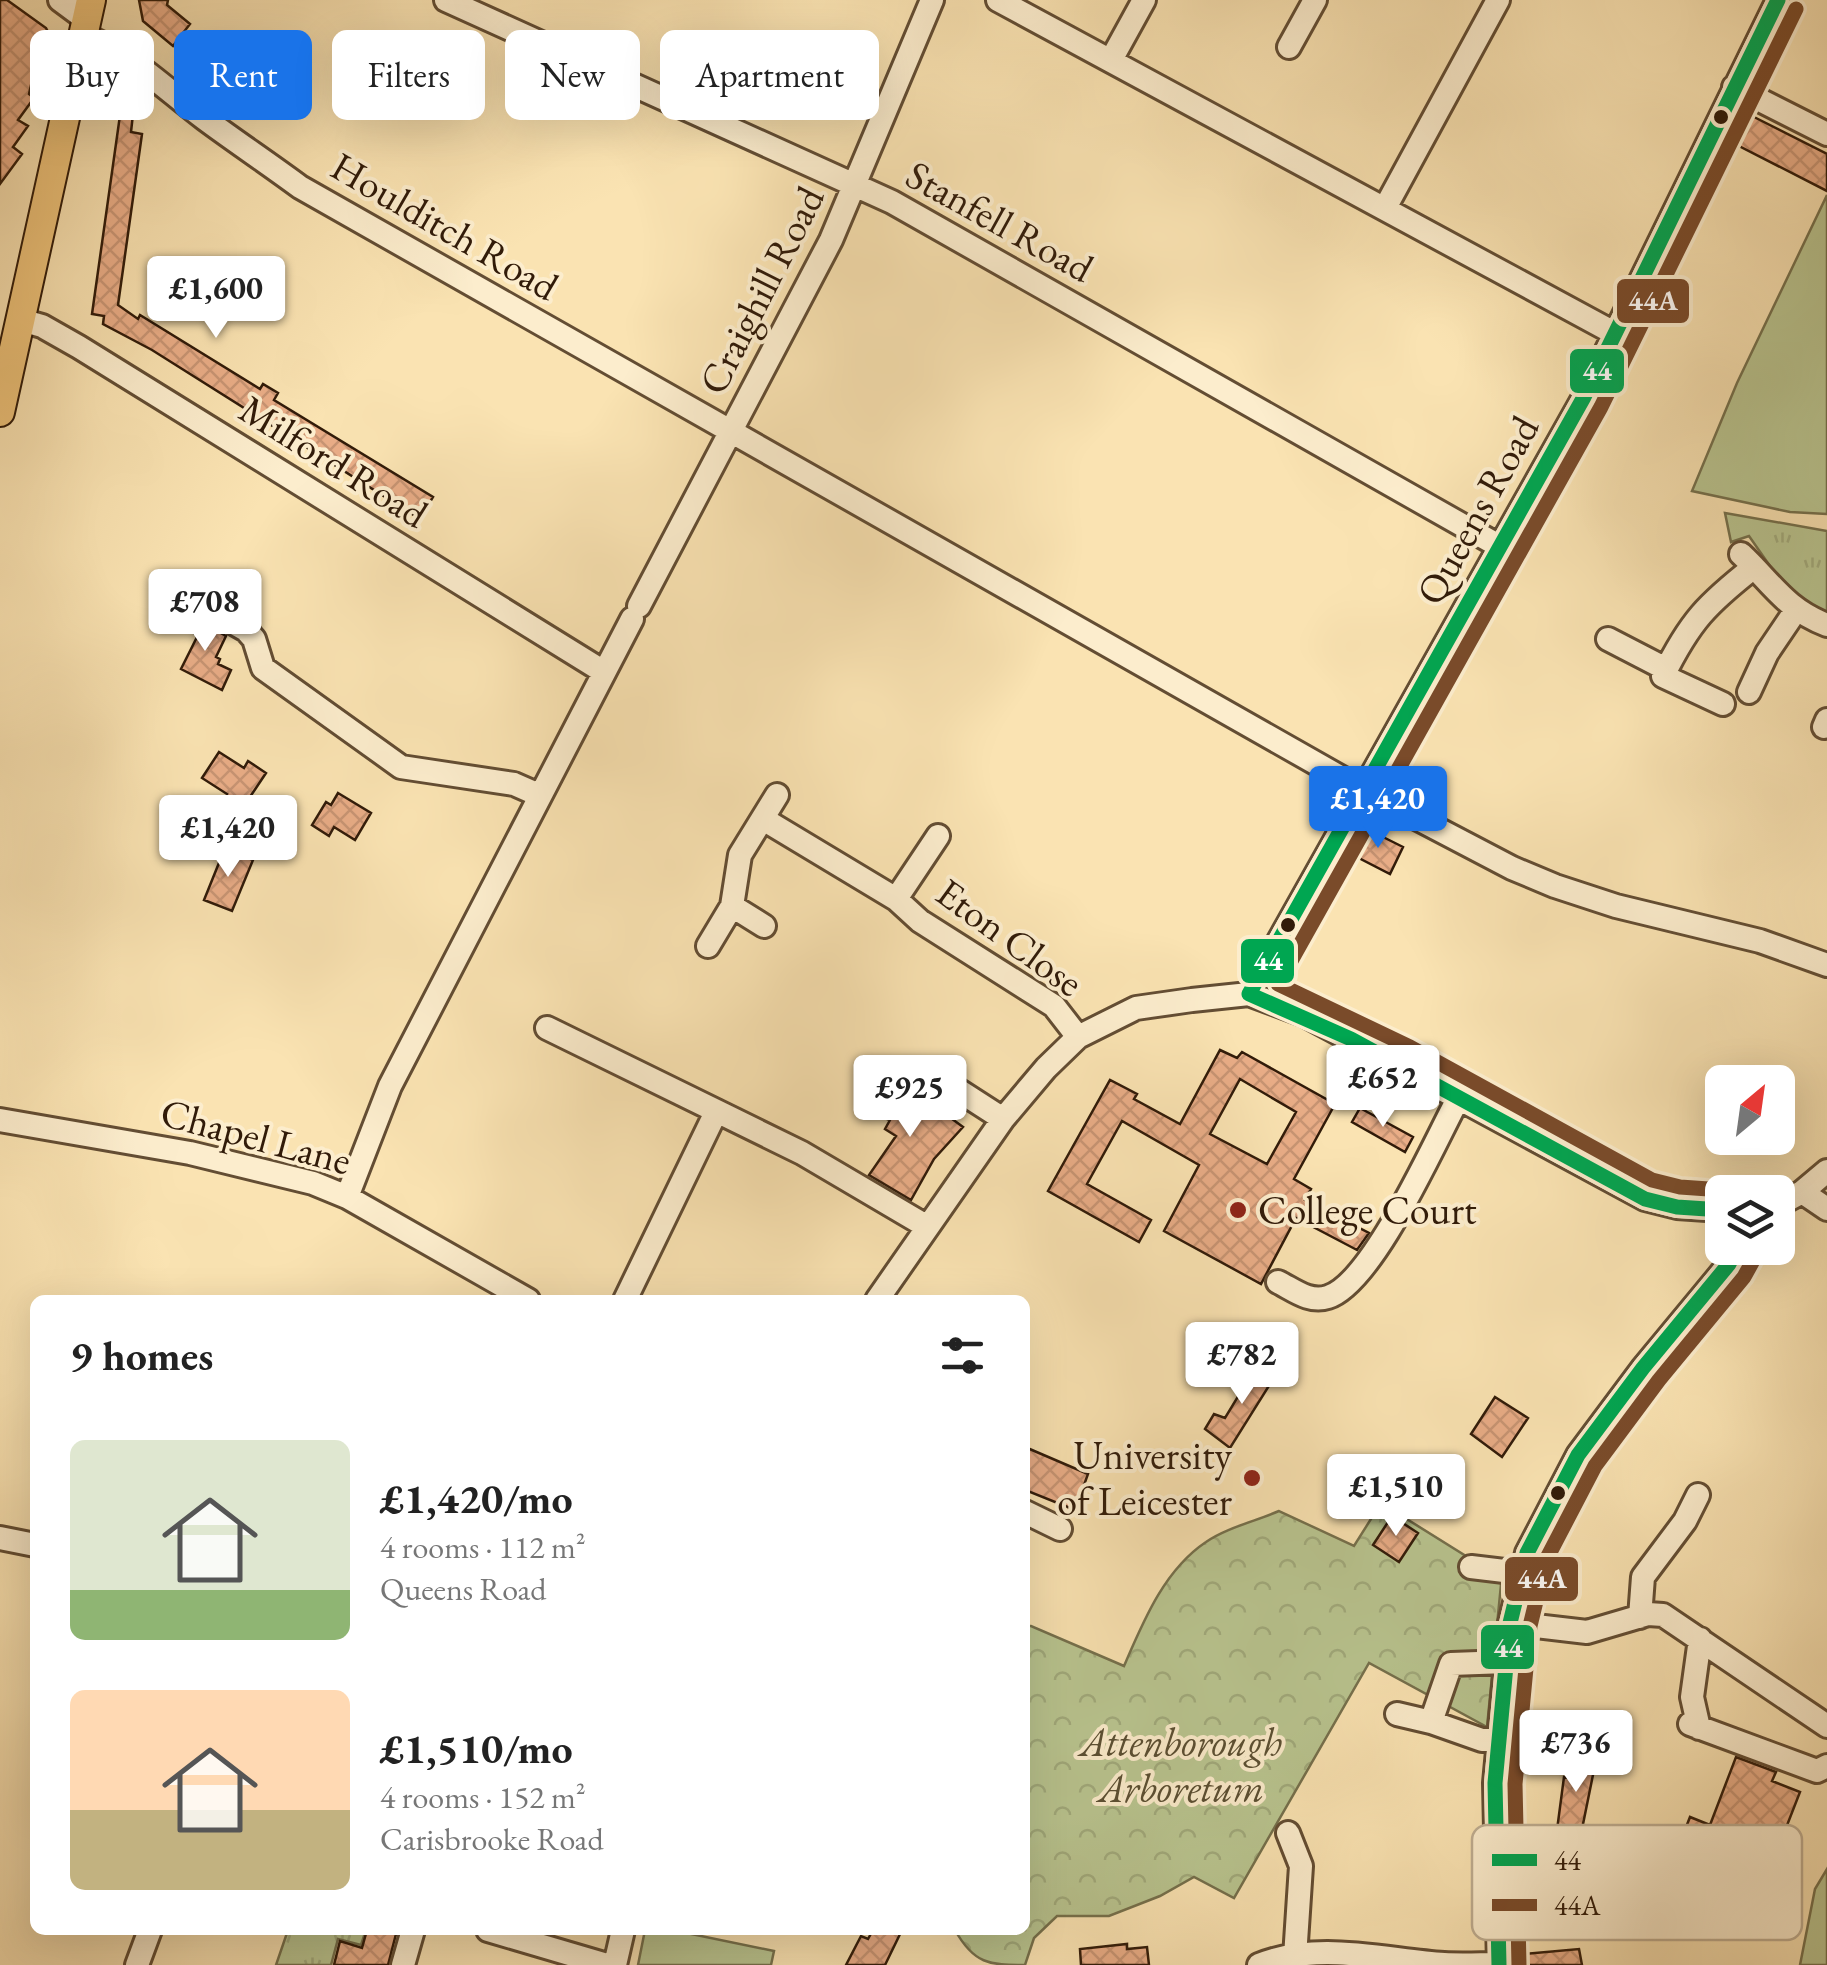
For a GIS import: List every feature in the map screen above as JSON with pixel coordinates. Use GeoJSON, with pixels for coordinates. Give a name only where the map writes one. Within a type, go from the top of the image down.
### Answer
{"type":"FeatureCollection","features":[{"type":"Feature","properties":{"kind":"main road"},"geometry":{"type":"LineString","coordinates":[[1,401],[87,18]]}},
{"type":"Feature","properties":{"kind":"street","name":"Houlditch Road"},"geometry":{"type":"LineString","coordinates":[[60,0],[87,18],[104,43],[300,187],[1363,790],[1512,868],[1555,886],[1616,906],[1760,941],[1827,965]]}},
{"type":"Feature","properties":{"kind":"street","name":"Stanfell Road"},"geometry":{"type":"LineString","coordinates":[[446,0],[856,184],[1499,546]]}},
{"type":"Feature","properties":{"kind":"street","name":"Craighill Road"},"geometry":{"type":"LineString","coordinates":[[347,1196],[390,1086],[804,294],[856,184],[932,0]]}},
{"type":"Feature","properties":{"kind":"street"},"geometry":{"type":"LineString","coordinates":[[998,0],[1616,334]]}},
{"type":"Feature","properties":{"kind":"street"},"geometry":{"type":"LineString","coordinates":[[1111,60],[1144,0]]}},
{"type":"Feature","properties":{"kind":"street"},"geometry":{"type":"LineString","coordinates":[[1289,47],[1315,0]]}},
{"type":"Feature","properties":{"kind":"street"},"geometry":{"type":"LineString","coordinates":[[1385,208],[1498,0]]}},
{"type":"Feature","properties":{"kind":"street","name":"Queens Road"},"geometry":{"type":"LineString","coordinates":[[1250,994],[1616,334],[1778,0]]}},
{"type":"Feature","properties":{"kind":"street"},"geometry":{"type":"LineString","coordinates":[[1734,87],[1827,134]]}},
{"type":"Feature","properties":{"kind":"street","name":"Milford Road"},"geometry":{"type":"LineString","coordinates":[[21,320],[42,326],[79,347],[604,672]]}},
{"type":"Feature","properties":{"kind":"street"},"geometry":{"type":"LineString","coordinates":[[1665,672],[1706,606],[1747,560],[1766,584],[1796,610],[1827,625]]}},
{"type":"Feature","properties":{"kind":"street"},"geometry":{"type":"LineString","coordinates":[[188,597],[246,630],[254,639],[263,668],[401,767],[514,784],[539,796]]}},
{"type":"Feature","properties":{"kind":"street"},"geometry":{"type":"LineString","coordinates":[[1750,692],[1767,654],[1796,610]]}},
{"type":"Feature","properties":{"kind":"street"},"geometry":{"type":"LineString","coordinates":[[1608,639],[1723,704]]}},
{"type":"Feature","properties":{"kind":"street"},"geometry":{"type":"LineString","coordinates":[[708,946],[732,906],[740,855],[777,794]]}},
{"type":"Feature","properties":{"kind":"street","name":"Eton Close"},"geometry":{"type":"LineString","coordinates":[[763,820],[896,898],[920,922],[1054,1006],[1078,1037]]}},
{"type":"Feature","properties":{"kind":"street","name":"Eton Close"},"geometry":{"type":"LineString","coordinates":[[896,898],[938,836]]}},
{"type":"Feature","properties":{"kind":"street"},"geometry":{"type":"LineString","coordinates":[[732,906],[764,926]]}},
{"type":"Feature","properties":{"kind":"street"},"geometry":{"type":"LineString","coordinates":[[879,1295],[1003,1119],[1078,1037],[1136,1008],[1250,994],[1304,1014],[1645,1198],[1676,1207],[1705,1209]]}},
{"type":"Feature","properties":{"kind":"street"},"geometry":{"type":"LineString","coordinates":[[547,1028],[818,1162],[926,1226]]}},
{"type":"Feature","properties":{"kind":"street"},"geometry":{"type":"LineString","coordinates":[[958,1090],[1003,1119]]}},
{"type":"Feature","properties":{"kind":"street"},"geometry":{"type":"LineString","coordinates":[[1278,1282],[1310,1299],[1328,1297],[1351,1285],[1409,1216],[1459,1096]]}},
{"type":"Feature","properties":{"kind":"street"},"geometry":{"type":"LineString","coordinates":[[627,1295],[716,1112]]}},
{"type":"Feature","properties":{"kind":"street","name":"Chapel Lane"},"geometry":{"type":"LineString","coordinates":[[0,1120],[190,1153],[313,1182],[347,1196],[519,1295]]}},
{"type":"Feature","properties":{"kind":"street"},"geometry":{"type":"LineString","coordinates":[[1795,1196],[1827,1171]]}},
{"type":"Feature","properties":{"kind":"street"},"geometry":{"type":"LineString","coordinates":[[1802,1192],[1827,1209]]}},
{"type":"Feature","properties":{"kind":"street"},"geometry":{"type":"LineString","coordinates":[[1495,1825],[1494,1783],[1510,1623],[1521,1573],[1542,1522],[1578,1455],[1728,1265]]}},
{"type":"Feature","properties":{"kind":"street"},"geometry":{"type":"LineString","coordinates":[[1640,1616],[1643,1577],[1685,1521],[1698,1495]]}},
{"type":"Feature","properties":{"kind":"street"},"geometry":{"type":"LineString","coordinates":[[1030,1514],[1060,1529]]}},
{"type":"Feature","properties":{"kind":"street"},"geometry":{"type":"LineString","coordinates":[[0,1538],[30,1544]]}},
{"type":"Feature","properties":{"kind":"street"},"geometry":{"type":"LineString","coordinates":[[1470,1567],[1521,1573]]}},
{"type":"Feature","properties":{"kind":"street"},"geometry":{"type":"LineString","coordinates":[[1510,1623],[1587,1632],[1640,1616],[1662,1615],[1827,1726]]}},
{"type":"Feature","properties":{"kind":"street"},"geometry":{"type":"LineString","coordinates":[[1700,1638],[1692,1698],[1694,1726],[1817,1771],[1827,1766]]}},
{"type":"Feature","properties":{"kind":"street"},"geometry":{"type":"LineString","coordinates":[[1431,1722],[1451,1664],[1506,1662]]}},
{"type":"Feature","properties":{"kind":"street"},"geometry":{"type":"LineString","coordinates":[[1397,1714],[1482,1740],[1498,1740]]}},
{"type":"Feature","properties":{"kind":"street"},"geometry":{"type":"LineString","coordinates":[[1288,1833],[1302,1866],[1295,1957]]}},
{"type":"Feature","properties":{"kind":"street"},"geometry":{"type":"LineString","coordinates":[[137,1965],[148,1935]]}},
{"type":"Feature","properties":{"kind":"street"},"geometry":{"type":"LineString","coordinates":[[403,1965],[412,1935]]}},
{"type":"Feature","properties":{"kind":"street"},"geometry":{"type":"LineString","coordinates":[[505,1935],[607,1965]]}},
{"type":"Feature","properties":{"kind":"street"},"geometry":{"type":"LineString","coordinates":[[615,1965],[622,1935]]}},
{"type":"Feature","properties":{"kind":"street"},"geometry":{"type":"LineString","coordinates":[[1259,1965],[1276,1958],[1366,1953],[1446,1964],[1499,1964]]}},
{"type":"Feature","properties":{"kind":"green space"},"geometry":{"type":"Polygon","coordinates":[[[1827,195],[1827,514],[1790,512],[1692,491],[1737,383],[1827,195]]]}},
{"type":"Feature","properties":{"kind":"green space"},"geometry":{"type":"Polygon","coordinates":[[[1725,513],[1827,531],[1827,614],[1788,592],[1749,536],[1731,542],[1725,513]]]}},
{"type":"Feature","properties":{"kind":"green space","name":"Attenborough Arboretum"},"geometry":{"type":"Polygon","coordinates":[[[1381,1503],[1474,1561],[1503,1564],[1487,1727],[1369,1663],[1234,1898],[1194,1877],[1160,1896],[1109,1916],[1057,1916],[1034,1938],[1025,1965],[992,1963],[969,1950],[958,1935],[1030,1935],[1030,1626],[1124,1666],[1167,1582],[1191,1554],[1214,1537],[1279,1511],[1354,1546],[1381,1503]]]}},
{"type":"Feature","properties":{"kind":"green space"},"geometry":{"type":"Polygon","coordinates":[[[1827,1869],[1827,1965],[1800,1965],[1815,1889],[1827,1869]]]}},
{"type":"Feature","properties":{"kind":"green space"},"geometry":{"type":"Polygon","coordinates":[[[286,1935],[364,1935],[361,1945],[338,1939],[331,1965],[276,1965],[286,1935]]]}},
{"type":"Feature","properties":{"kind":"green space"},"geometry":{"type":"Polygon","coordinates":[[[644,1935],[696,1935],[774,1951],[771,1965],[638,1965],[644,1935]]]}},
{"type":"Feature","properties":{"kind":"building"},"geometry":{"type":"Polygon","coordinates":[[[0,0],[7,0],[47,30],[30,30],[30,104],[18,120],[28,126],[13,147],[22,154],[0,184],[0,0]]]}},
{"type":"Feature","properties":{"kind":"building"},"geometry":{"type":"Polygon","coordinates":[[[139,0],[168,0],[167,5],[190,24],[185,30],[174,30],[173,46],[143,21],[139,0]]]}},
{"type":"Feature","properties":{"kind":"building"},"geometry":{"type":"Polygon","coordinates":[[[1752,116],[1827,154],[1827,191],[1737,145],[1752,116]]]}},
{"type":"Feature","properties":{"kind":"building"},"geometry":{"type":"Polygon","coordinates":[[[119,120],[132,120],[131,132],[142,134],[118,305],[260,389],[263,384],[278,393],[274,400],[433,497],[420,519],[152,350],[103,324],[104,316],[92,314],[119,120]]]}},
{"type":"Feature","properties":{"kind":"building"},"geometry":{"type":"Polygon","coordinates":[[[187,614],[226,636],[216,657],[220,659],[218,664],[231,670],[222,690],[181,669],[198,635],[181,627],[187,614]]]}},
{"type":"Feature","properties":{"kind":"building"},"geometry":{"type":"Polygon","coordinates":[[[219,752],[244,768],[248,761],[266,773],[242,809],[202,778],[219,752]]]}},
{"type":"Feature","properties":{"kind":"building"},"geometry":{"type":"Polygon","coordinates":[[[338,793],[371,813],[355,840],[334,827],[329,836],[312,825],[326,802],[331,805],[338,793]]]}},
{"type":"Feature","properties":{"kind":"building"},"geometry":{"type":"Polygon","coordinates":[[[1367,829],[1403,847],[1390,874],[1353,855],[1367,829]]]}},
{"type":"Feature","properties":{"kind":"building"},"geometry":{"type":"Polygon","coordinates":[[[225,848],[253,860],[232,911],[204,900],[225,848]]]}},
{"type":"Feature","properties":{"kind":"building"},"geometry":{"type":"Polygon","coordinates":[[[1220,1050],[1237,1058],[1242,1052],[1335,1104],[1294,1179],[1311,1189],[1305,1200],[1369,1233],[1357,1250],[1296,1218],[1261,1284],[1164,1231],[1199,1165],[1122,1121],[1087,1184],[1151,1220],[1139,1242],[1048,1191],[1110,1080],[1137,1094],[1134,1099],[1180,1124],[1220,1050]],[[1240,1079],[1210,1134],[1267,1164],[1296,1112],[1240,1079]]]}},
{"type":"Feature","properties":{"kind":"building"},"geometry":{"type":"Polygon","coordinates":[[[879,1086],[940,1110],[963,1127],[934,1159],[911,1200],[869,1175],[896,1136],[885,1129],[890,1120],[870,1113],[879,1086]]]}},
{"type":"Feature","properties":{"kind":"building"},"geometry":{"type":"Polygon","coordinates":[[[1360,1108],[1413,1137],[1405,1152],[1352,1122],[1360,1108]]]}},
{"type":"Feature","properties":{"kind":"building"},"geometry":{"type":"Polygon","coordinates":[[[1266,1362],[1280,1368],[1230,1448],[1205,1429],[1214,1414],[1225,1418],[1248,1380],[1250,1383],[1266,1362]]]}},
{"type":"Feature","properties":{"kind":"building"},"geometry":{"type":"Polygon","coordinates":[[[1495,1397],[1528,1418],[1502,1457],[1471,1434],[1495,1397]]]}},
{"type":"Feature","properties":{"kind":"building"},"geometry":{"type":"Polygon","coordinates":[[[1030,1449],[1088,1474],[1075,1510],[1030,1492],[1030,1449]]]}},
{"type":"Feature","properties":{"kind":"building"},"geometry":{"type":"Polygon","coordinates":[[[1392,1516],[1418,1533],[1399,1562],[1373,1545],[1392,1516]]]}},
{"type":"Feature","properties":{"kind":"building"},"geometry":{"type":"Polygon","coordinates":[[[1572,1755],[1596,1760],[1583,1825],[1558,1825],[1564,1777],[1568,1778],[1572,1755]]]}},
{"type":"Feature","properties":{"kind":"building"},"geometry":{"type":"Polygon","coordinates":[[[1736,1757],[1776,1772],[1772,1781],[1800,1792],[1787,1825],[1710,1825],[1736,1757]]]}},
{"type":"Feature","properties":{"kind":"building"},"geometry":{"type":"Polygon","coordinates":[[[1690,1817],[1710,1825],[1687,1825],[1690,1817]]]}},
{"type":"Feature","properties":{"kind":"building"},"geometry":{"type":"Polygon","coordinates":[[[366,1935],[396,1935],[388,1965],[334,1965],[340,1941],[362,1948],[366,1935]]]}},
{"type":"Feature","properties":{"kind":"building"},"geometry":{"type":"Polygon","coordinates":[[[870,1935],[900,1935],[885,1965],[846,1965],[861,1936],[868,1939],[870,1935]]]}},
{"type":"Feature","properties":{"kind":"building"},"geometry":{"type":"Polygon","coordinates":[[[1127,1944],[1127,1949],[1147,1947],[1149,1965],[1081,1965],[1080,1949],[1127,1944]]]}},
{"type":"Feature","properties":{"kind":"building"},"geometry":{"type":"Polygon","coordinates":[[[1579,1949],[1582,1965],[1524,1965],[1524,1954],[1579,1949]]]}},
{"type":"Feature","properties":{"kind":"transit line","name":"44"},"geometry":{"type":"LineString","coordinates":[[1705,1209],[1645,1199],[1351,1039],[1249,994],[1584,397],[1778,0]]}},
{"type":"Feature","properties":{"kind":"transit line","name":"44A"},"geometry":{"type":"LineString","coordinates":[[1705,1189],[1652,1180],[1410,1047],[1278,984],[1601,407],[1796,9]]}},
{"type":"Feature","properties":{"kind":"transit line","name":"44"},"geometry":{"type":"LineString","coordinates":[[1496,1825],[1495,1783],[1510,1623],[1527,1553],[1578,1455],[1728,1265]]}},
{"type":"Feature","properties":{"kind":"transit line","name":"44A"},"geometry":{"type":"LineString","coordinates":[[1516,1825],[1515,1784],[1530,1626],[1546,1560],[1595,1466],[1751,1265]]}},
{"type":"Feature","properties":{"kind":"transit line","name":"44"},"geometry":{"type":"LineString","coordinates":[[1498,1940],[1499,1965]]}},
{"type":"Feature","properties":{"kind":"transit line","name":"44A"},"geometry":{"type":"LineString","coordinates":[[1518,1940],[1519,1965]]}},
{"type":"Feature","properties":{"kind":"place","name":"College Court"},"geometry":{"type":"Point","coordinates":[1238,1210]}},
{"type":"Feature","properties":{"kind":"place","name":"University of Leicester"},"geometry":{"type":"Point","coordinates":[1252,1478]}}]}
